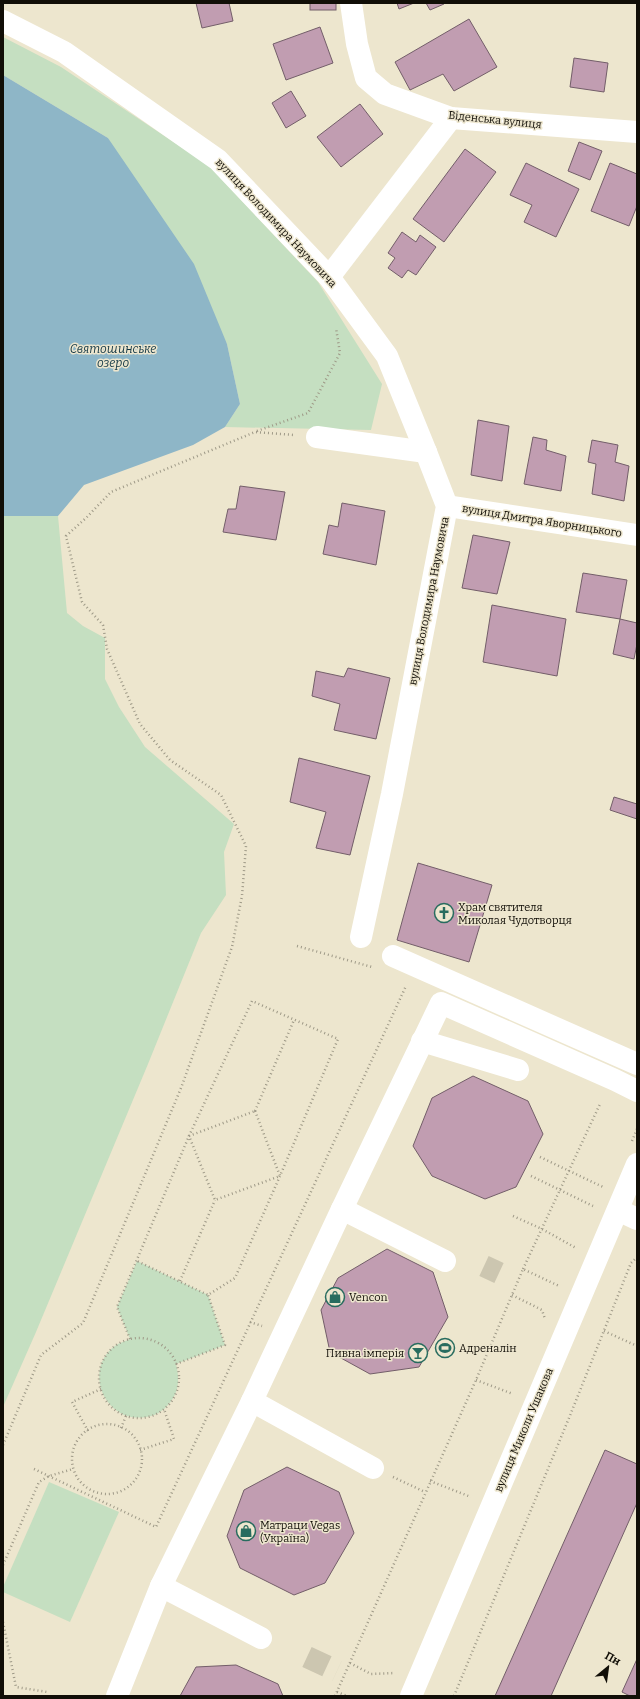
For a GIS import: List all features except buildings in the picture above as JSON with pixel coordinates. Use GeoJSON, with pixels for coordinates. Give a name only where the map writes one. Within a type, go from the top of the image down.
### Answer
{"type":"FeatureCollection","features":[{"type":"Feature","properties":{"kind":"street","name":"Віденська вулиця"},"geometry":{"type":"LineString","coordinates":[[351,3],[357,44],[366,78],[385,94],[451,118],[637,132]]}},
{"type":"Feature","properties":{"kind":"street","name":"вулиця Володимира Наумовича"},"geometry":{"type":"LineString","coordinates":[[3,21],[64,52],[218,160],[329,277],[387,356],[426,452],[447,506],[392,794],[361,937]]}},
{"type":"Feature","properties":{"kind":"street"},"geometry":{"type":"LineString","coordinates":[[329,277],[451,118]]}},
{"type":"Feature","properties":{"kind":"street"},"geometry":{"type":"LineString","coordinates":[[317,438],[426,452]]}},
{"type":"Feature","properties":{"kind":"street","name":"вулиця Дмитра Яворницького"},"geometry":{"type":"LineString","coordinates":[[447,506],[637,535]]}},
{"type":"Feature","properties":{"kind":"street"},"geometry":{"type":"LineString","coordinates":[[392,956],[637,1064]]}},
{"type":"Feature","properties":{"kind":"street"},"geometry":{"type":"LineString","coordinates":[[117,1696],[161,1586],[252,1401],[441,1003],[615,1080],[637,1092]]}},
{"type":"Feature","properties":{"kind":"street"},"geometry":{"type":"LineString","coordinates":[[422,1041],[518,1070]]}},
{"type":"Feature","properties":{"kind":"street","name":"вулиця Миколи Ушакова"},"geometry":{"type":"LineString","coordinates":[[411,1696],[637,1164]]}},
{"type":"Feature","properties":{"kind":"street"},"geometry":{"type":"LineString","coordinates":[[342,1209],[445,1260]]}},
{"type":"Feature","properties":{"kind":"street"},"geometry":{"type":"LineString","coordinates":[[618,1210],[637,1219]]}},
{"type":"Feature","properties":{"kind":"street"},"geometry":{"type":"LineString","coordinates":[[252,1401],[373,1468]]}},
{"type":"Feature","properties":{"kind":"street"},"geometry":{"type":"LineString","coordinates":[[161,1586],[261,1638]]}},
{"type":"Feature","properties":{"kind":"path"},"geometry":{"type":"LineString","coordinates":[[3,1444],[41,1355],[83,1323],[181,1088],[232,947],[242,896],[246,846],[220,795],[170,760],[140,724],[107,649],[103,625],[82,602],[66,536],[111,492],[255,432],[308,413],[340,352],[335,322]]}},
{"type":"Feature","properties":{"kind":"path"},"geometry":{"type":"LineString","coordinates":[[255,432],[317,438]]}},
{"type":"Feature","properties":{"kind":"path"},"geometry":{"type":"LineString","coordinates":[[298,946],[372,967]]}},
{"type":"Feature","properties":{"kind":"path"},"geometry":{"type":"LineString","coordinates":[[34,1470],[156,1527],[406,985]]}},
{"type":"Feature","properties":{"kind":"path"},"geometry":{"type":"LineString","coordinates":[[130,1339],[116,1307],[190,1136],[252,1001],[338,1039],[235,1278],[208,1295]]}},
{"type":"Feature","properties":{"kind":"path"},"geometry":{"type":"LineString","coordinates":[[280,1176],[255,1111],[294,1020]]}},
{"type":"Feature","properties":{"kind":"path"},"geometry":{"type":"LineString","coordinates":[[523,1269],[600,1104]]}},
{"type":"Feature","properties":{"kind":"path"},"geometry":{"type":"LineString","coordinates":[[190,1136],[255,1111]]}},
{"type":"Feature","properties":{"kind":"path"},"geometry":{"type":"LineString","coordinates":[[180,1281],[215,1200],[190,1136]]}},
{"type":"Feature","properties":{"kind":"path"},"geometry":{"type":"LineString","coordinates":[[540,1157],[604,1187]]}},
{"type":"Feature","properties":{"kind":"path"},"geometry":{"type":"LineString","coordinates":[[215,1200],[280,1176]]}},
{"type":"Feature","properties":{"kind":"path"},"geometry":{"type":"LineString","coordinates":[[531,1176],[594,1207]]}},
{"type":"Feature","properties":{"kind":"path"},"geometry":{"type":"LineString","coordinates":[[513,1216],[542,1229],[582,1251]]}},
{"type":"Feature","properties":{"kind":"path"},"geometry":{"type":"LineString","coordinates":[[454,1696],[631,1263],[637,1257]]}},
{"type":"Feature","properties":{"kind":"path"},"geometry":{"type":"LineString","coordinates":[[137,1261],[208,1295],[225,1345],[176,1364]]}},
{"type":"Feature","properties":{"kind":"path"},"geometry":{"type":"LineString","coordinates":[[335,1696],[476,1380],[517,1282]]}},
{"type":"Feature","properties":{"kind":"path"},"geometry":{"type":"LineString","coordinates":[[604,1331],[637,1346]]}},
{"type":"Feature","properties":{"kind":"path"},"geometry":{"type":"LineString","coordinates":[[143,1338],[156,1342],[167,1350],[176,1364],[179,1374],[178,1387],[173,1400],[164,1410],[152,1416],[139,1418],[126,1416],[115,1410],[106,1401],[101,1389],[99,1376],[102,1364],[108,1353],[118,1344],[130,1339],[143,1338]]}},
{"type":"Feature","properties":{"kind":"path"},"geometry":{"type":"LineString","coordinates":[[476,1380],[513,1394]]}},
{"type":"Feature","properties":{"kind":"path"},"geometry":{"type":"LineString","coordinates":[[88,1431],[72,1402],[101,1389]]}},
{"type":"Feature","properties":{"kind":"path"},"geometry":{"type":"LineString","coordinates":[[140,1450],[174,1439],[164,1410]]}},
{"type":"Feature","properties":{"kind":"path"},"geometry":{"type":"LineString","coordinates":[[121,1428],[126,1416]]}},
{"type":"Feature","properties":{"kind":"path"},"geometry":{"type":"LineString","coordinates":[[101,1425],[113,1425],[121,1428],[125,1429],[133,1436],[140,1450],[142,1457],[141,1468],[129,1487],[108,1495],[97,1493],[87,1488],[78,1480],[73,1469],[72,1458],[74,1446],[81,1436],[101,1425]]}},
{"type":"Feature","properties":{"kind":"path"},"geometry":{"type":"LineString","coordinates":[[373,1468],[425,1492]]}},
{"type":"Feature","properties":{"kind":"path"},"geometry":{"type":"LineString","coordinates":[[3,1565],[39,1482],[49,1476],[73,1469]]}},
{"type":"Feature","properties":{"kind":"path"},"geometry":{"type":"LineString","coordinates":[[430,1481],[474,1498]]}},
{"type":"Feature","properties":{"kind":"path"},"geometry":{"type":"LineString","coordinates":[[3,1622],[16,1687],[47,1692]]}},
{"type":"Feature","properties":{"kind":"path"},"geometry":{"type":"LineString","coordinates":[[337,1692],[347,1696]]}},
{"type":"Feature","properties":{"kind":"green space"},"geometry":{"type":"Polygon","coordinates":[[[3,37],[61,67],[208,165],[318,282],[382,384],[371,430],[225,427],[240,404],[227,344],[108,138],[3,75],[3,37]]]}},
{"type":"Feature","properties":{"kind":"green space"},"geometry":{"type":"Polygon","coordinates":[[[3,516],[58,516],[67,613],[83,626],[105,638],[105,679],[119,707],[145,747],[234,824],[224,852],[226,895],[201,933],[148,1064],[3,1407],[3,516]]]}},
{"type":"Feature","properties":{"kind":"green space"},"geometry":{"type":"Polygon","coordinates":[[[137,1261],[208,1295],[225,1345],[176,1364],[178,1386],[174,1397],[163,1410],[155,1415],[146,1417],[131,1417],[118,1412],[108,1403],[102,1391],[99,1379],[101,1366],[107,1354],[118,1344],[130,1339],[117,1307],[137,1261]]]}},
{"type":"Feature","properties":{"kind":"green space"},"geometry":{"type":"Polygon","coordinates":[[[49,1482],[119,1512],[70,1622],[3,1592],[3,1587],[49,1482]]]}},
{"type":"Feature","properties":{"kind":"water","name":"Святошинське озеро"},"geometry":{"type":"Polygon","coordinates":[[[3,75],[108,138],[194,264],[227,344],[240,404],[225,427],[193,445],[84,485],[58,516],[3,516],[3,75]]]}},
{"type":"Feature","properties":{"kind":"tunnel"},"geometry":{"type":"LineString","coordinates":[[484,1266],[499,1273]]}},
{"type":"Feature","properties":{"kind":"tunnel"},"geometry":{"type":"LineString","coordinates":[[307,1657],[337,1671]]}},
{"type":"Feature","properties":{"kind":"place","name":"Храм святителя Миколая Чудотворця"},"geometry":{"type":"Point","coordinates":[444,913]}},
{"type":"Feature","properties":{"kind":"place","name":"Vencon"},"geometry":{"type":"Point","coordinates":[335,1297]}},
{"type":"Feature","properties":{"kind":"place","name":"Адреналін"},"geometry":{"type":"Point","coordinates":[445,1348]}},
{"type":"Feature","properties":{"kind":"place","name":"Пивна імперія"},"geometry":{"type":"Point","coordinates":[418,1353]}},
{"type":"Feature","properties":{"kind":"place","name":"Матраци Vegas (Україна)"},"geometry":{"type":"Point","coordinates":[246,1531]}}]}
